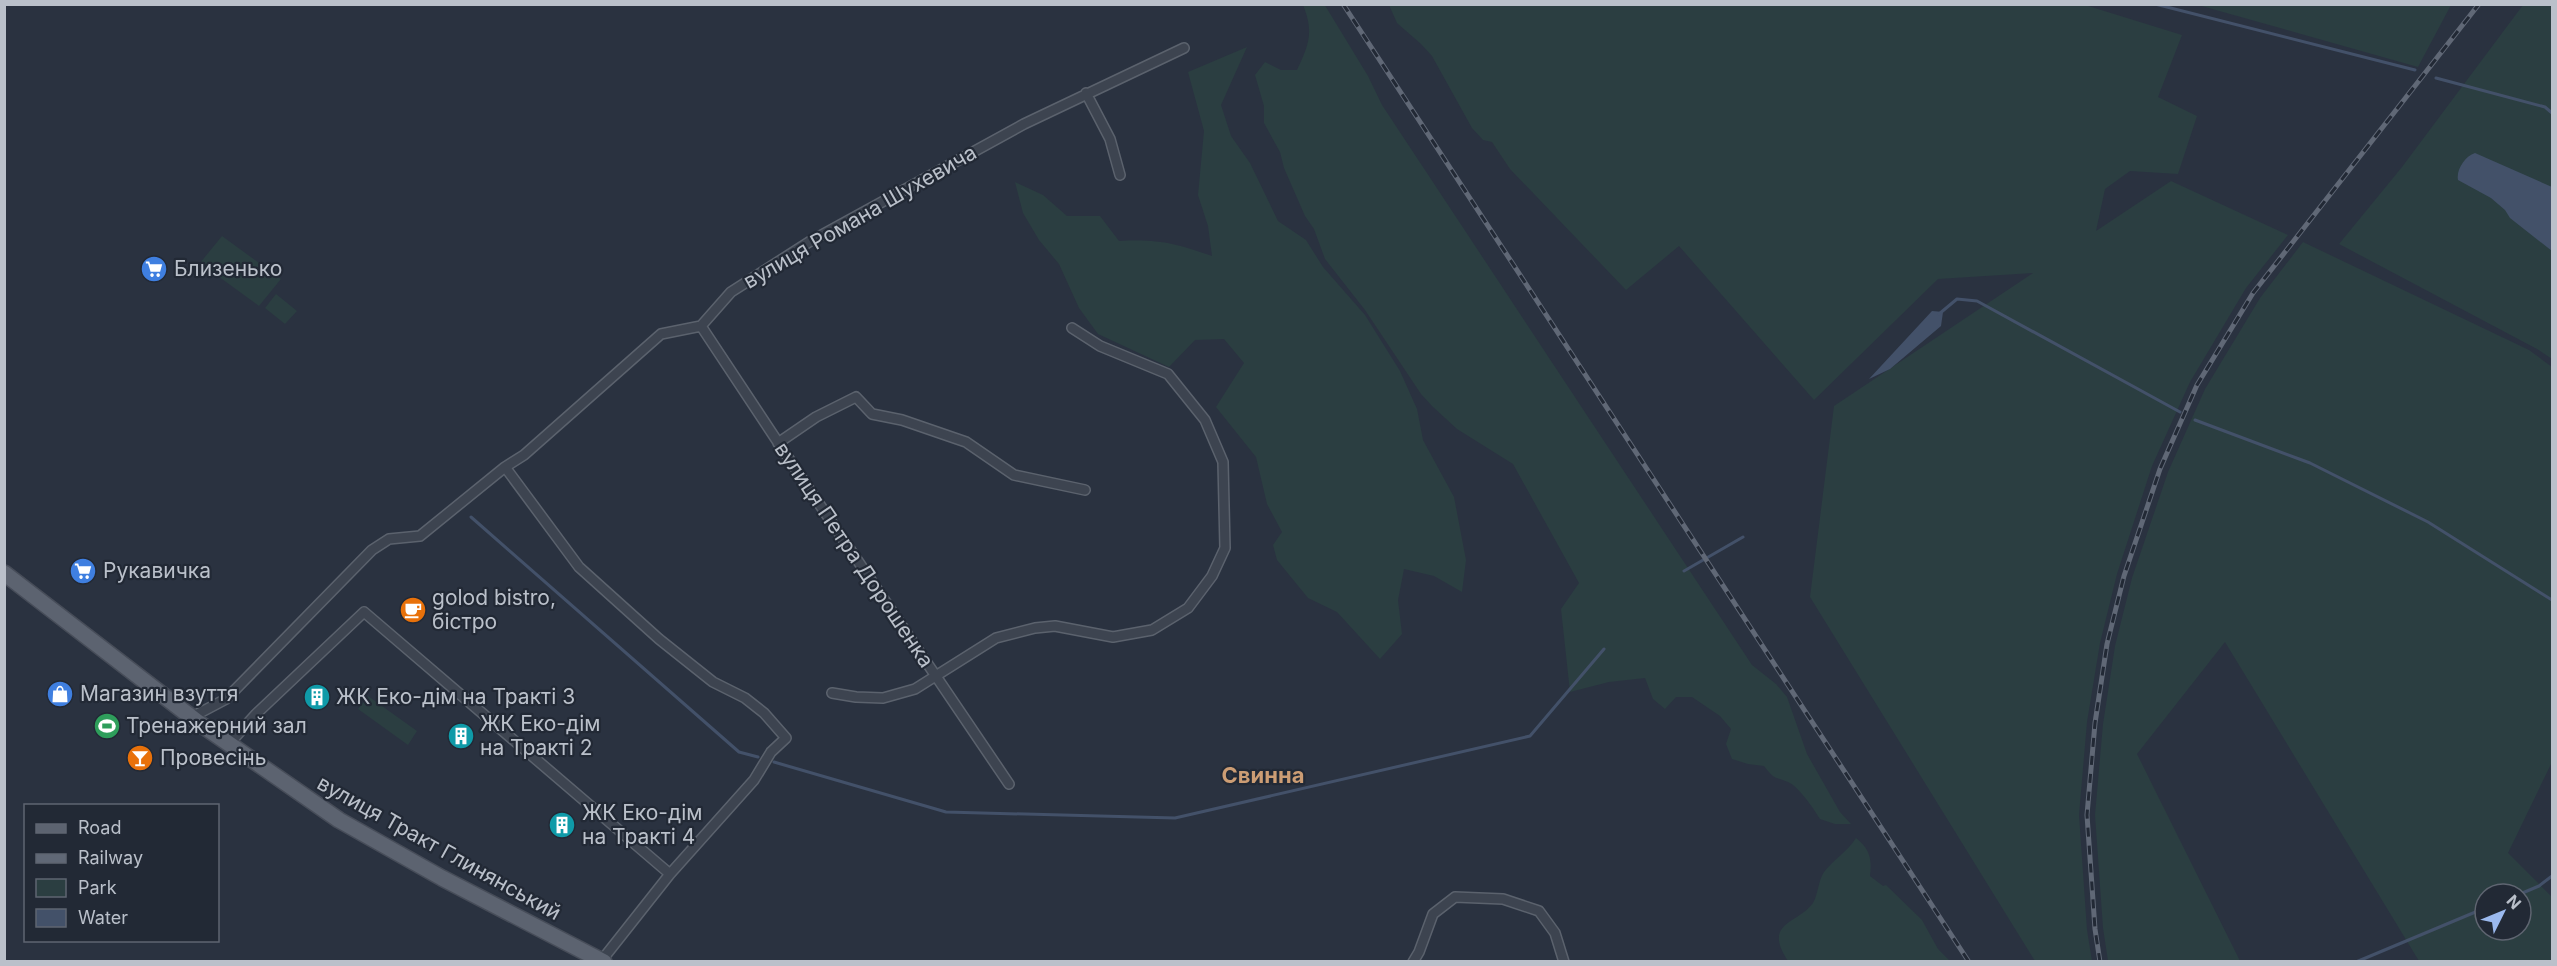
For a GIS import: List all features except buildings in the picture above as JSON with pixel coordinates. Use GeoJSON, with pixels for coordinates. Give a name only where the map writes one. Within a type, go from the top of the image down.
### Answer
{"type":"FeatureCollection","features":[{"type":"Feature","properties":{"kind":"main road","name":"вулиця Тракт Глинянський"},"geometry":{"type":"LineString","coordinates":[[4,573],[195,720],[339,820],[442,878],[603,961]]}},
{"type":"Feature","properties":{"kind":"street","name":"вулиця Романа Шухевича"},"geometry":{"type":"LineString","coordinates":[[700,326],[731,292],[809,242],[1014,129],[1185,48]]}},
{"type":"Feature","properties":{"kind":"street"},"geometry":{"type":"LineString","coordinates":[[1086,93],[1110,139],[1120,175]]}},
{"type":"Feature","properties":{"kind":"street"},"geometry":{"type":"LineString","coordinates":[[195,720],[226,699],[372,550],[389,539],[420,536],[505,467],[524,455],[661,334],[700,326]]}},
{"type":"Feature","properties":{"kind":"street","name":"вулиця Петра Дорошенка"},"geometry":{"type":"LineString","coordinates":[[700,326],[1009,784]]}},
{"type":"Feature","properties":{"kind":"street"},"geometry":{"type":"LineString","coordinates":[[832,693],[856,698],[883,698],[915,689],[996,638],[1035,628],[1055,626],[1113,637],[1152,630],[1188,608],[1212,576],[1225,548],[1223,462],[1205,420],[1168,374],[1100,346],[1072,328]]}},
{"type":"Feature","properties":{"kind":"street"},"geometry":{"type":"LineString","coordinates":[[778,442],[816,417],[856,397],[873,414],[902,420],[966,442],[1014,475],[1085,489]]}},
{"type":"Feature","properties":{"kind":"street"},"geometry":{"type":"LineString","coordinates":[[505,467],[579,567],[659,639],[713,682],[745,698],[764,713],[786,738],[771,752],[754,780],[670,874],[603,961]]}},
{"type":"Feature","properties":{"kind":"street"},"geometry":{"type":"LineString","coordinates":[[229,744],[256,714],[364,612],[670,874]]}},
{"type":"Feature","properties":{"kind":"street"},"geometry":{"type":"LineString","coordinates":[[1413,962],[1433,914],[1455,897],[1503,899],[1539,911],[1555,933],[1564,962]]}},
{"type":"Feature","properties":{"kind":"green space"},"geometry":{"type":"Polygon","coordinates":[[[1303,5],[1324,5],[1326,7],[1368,76],[1382,105],[1752,665],[1776,684],[1787,697],[1807,754],[1840,812],[1851,824],[1835,824],[1820,819],[1792,784],[1774,777],[1764,766],[1732,759],[1726,744],[1731,729],[1720,716],[1692,697],[1676,697],[1665,709],[1653,699],[1645,678],[1609,682],[1570,692],[1561,609],[1579,583],[1513,464],[1457,429],[1432,406],[1421,394],[1365,310],[1325,259],[1314,229],[1305,216],[1284,168],[1280,152],[1264,123],[1264,106],[1255,75],[1265,62],[1281,70],[1297,70],[1309,38],[1303,5]]]}},
{"type":"Feature","properties":{"kind":"green space"},"geometry":{"type":"Polygon","coordinates":[[[1389,5],[2085,5],[2182,35],[2158,97],[2197,116],[2178,174],[2130,171],[2105,189],[2096,231],[2171,181],[2288,235],[2246,288],[2190,382],[2152,466],[2117,574],[2100,643],[2087,722],[2079,815],[2087,930],[2092,961],[2035,961],[1810,597],[1834,406],[2033,273],[1938,279],[1814,400],[1679,246],[1626,290],[1510,169],[1492,142],[1483,140],[1472,128],[1432,56],[1397,23],[1389,5]]]}},
{"type":"Feature","properties":{"kind":"green space"},"geometry":{"type":"Polygon","coordinates":[[[2198,5],[2451,5],[2418,67],[2198,5]]]}},
{"type":"Feature","properties":{"kind":"green space"},"geometry":{"type":"Polygon","coordinates":[[[2523,5],[2552,5],[2552,359],[2339,244],[2402,167],[2523,5]]]}},
{"type":"Feature","properties":{"kind":"green space"},"geometry":{"type":"Polygon","coordinates":[[[1247,47],[1221,105],[1231,136],[1250,163],[1278,221],[1306,240],[1323,267],[1365,315],[1400,371],[1417,409],[1423,440],[1454,497],[1466,560],[1462,592],[1434,576],[1404,569],[1398,600],[1402,634],[1380,659],[1337,612],[1308,598],[1277,560],[1273,545],[1282,532],[1267,504],[1256,457],[1216,407],[1244,363],[1224,339],[1195,340],[1169,367],[1098,334],[1079,308],[1059,264],[1039,240],[1023,213],[1015,182],[1043,195],[1067,216],[1100,216],[1119,241],[1167,243],[1212,256],[1208,226],[1198,195],[1204,131],[1188,72],[1247,47]]]}},
{"type":"Feature","properties":{"kind":"green space"},"geometry":{"type":"Polygon","coordinates":[[[222,236],[281,279],[259,306],[200,263],[222,236]]]}},
{"type":"Feature","properties":{"kind":"green space"},"geometry":{"type":"Polygon","coordinates":[[[2303,242],[2529,350],[2552,367],[2552,762],[2508,853],[2552,897],[2552,961],[2419,961],[2225,642],[2137,754],[2240,961],[2108,961],[2103,928],[2095,815],[2103,724],[2115,646],[2132,578],[2168,472],[2205,389],[2260,298],[2303,242]]]}},
{"type":"Feature","properties":{"kind":"green space"},"geometry":{"type":"Polygon","coordinates":[[[276,294],[297,311],[285,324],[265,308],[276,294]]]}},
{"type":"Feature","properties":{"kind":"green space"},"geometry":{"type":"Polygon","coordinates":[[[368,696],[417,731],[408,745],[358,709],[368,696]]]}},
{"type":"Feature","properties":{"kind":"green space"},"geometry":{"type":"Polygon","coordinates":[[[1856,838],[1869,855],[1870,876],[1883,886],[1886,885],[1922,920],[1938,949],[1950,961],[1788,961],[1781,948],[1779,938],[1781,931],[1785,925],[1813,903],[1824,872],[1856,838]]]}},
{"type":"Feature","properties":{"kind":"water"},"geometry":{"type":"Polygon","coordinates":[[[2475,153],[2552,187],[2552,251],[2510,218],[2505,210],[2491,198],[2458,180],[2458,172],[2462,164],[2475,153]]]}},
{"type":"Feature","properties":{"kind":"water"},"geometry":{"type":"Polygon","coordinates":[[[1932,311],[1943,312],[1941,326],[1890,369],[1869,379],[1932,311]]]}},
{"type":"Feature","properties":{"kind":"waterway"},"geometry":{"type":"LineString","coordinates":[[2155,4],[2415,70]]}},
{"type":"Feature","properties":{"kind":"waterway"},"geometry":{"type":"LineString","coordinates":[[2436,78],[2545,107],[2552,113]]}},
{"type":"Feature","properties":{"kind":"waterway"},"geometry":{"type":"LineString","coordinates":[[1939,314],[1957,299],[1977,301],[2180,412]]}},
{"type":"Feature","properties":{"kind":"waterway"},"geometry":{"type":"LineString","coordinates":[[2195,420],[2310,463],[2428,522],[2552,600]]}},
{"type":"Feature","properties":{"kind":"waterway"},"geometry":{"type":"LineString","coordinates":[[471,517],[739,752],[758,757]]}},
{"type":"Feature","properties":{"kind":"waterway"},"geometry":{"type":"LineString","coordinates":[[1684,571],[1743,537]]}},
{"type":"Feature","properties":{"kind":"waterway"},"geometry":{"type":"LineString","coordinates":[[774,762],[946,812],[1175,818],[1530,736],[1604,649]]}},
{"type":"Feature","properties":{"kind":"waterway"},"geometry":{"type":"LineString","coordinates":[[2533,889],[2552,876]]}},
{"type":"Feature","properties":{"kind":"waterway"},"geometry":{"type":"LineString","coordinates":[[2356,962],[2473,913]]}},
{"type":"Feature","properties":{"kind":"railway"},"geometry":{"type":"LineString","coordinates":[[1343,4],[1969,962]]}},
{"type":"Feature","properties":{"kind":"railway"},"geometry":{"type":"LineString","coordinates":[[2100,962],[2095,929],[2087,815],[2095,723],[2107,644],[2124,576],[2160,469],[2197,385],[2253,293],[2479,4]]}},
{"type":"Feature","properties":{"kind":"place","name":"Близенько"},"geometry":{"type":"Point","coordinates":[154,269]}},
{"type":"Feature","properties":{"kind":"place","name":"Рукавичка"},"geometry":{"type":"Point","coordinates":[83,571]}},
{"type":"Feature","properties":{"kind":"place","name":"golod bistro, бістро"},"geometry":{"type":"Point","coordinates":[413,610]}},
{"type":"Feature","properties":{"kind":"place","name":"Магазин взуття"},"geometry":{"type":"Point","coordinates":[60,694]}},
{"type":"Feature","properties":{"kind":"place","name":"ЖК Еко-дім на Тракті 3"},"geometry":{"type":"Point","coordinates":[317,697]}},
{"type":"Feature","properties":{"kind":"place","name":"Тренажерний зал"},"geometry":{"type":"Point","coordinates":[107,726]}},
{"type":"Feature","properties":{"kind":"place","name":"ЖК Еко-дім на Тракті 2"},"geometry":{"type":"Point","coordinates":[461,736]}},
{"type":"Feature","properties":{"kind":"place","name":"Провесінь"},"geometry":{"type":"Point","coordinates":[140,758]}},
{"type":"Feature","properties":{"kind":"place","name":"ЖК Еко-дім на Тракті 4"},"geometry":{"type":"Point","coordinates":[562,825]}},
{"type":"Feature","properties":{"kind":"district","name":"Свинна"},"geometry":{"type":"Point","coordinates":[1263,775]}}]}
